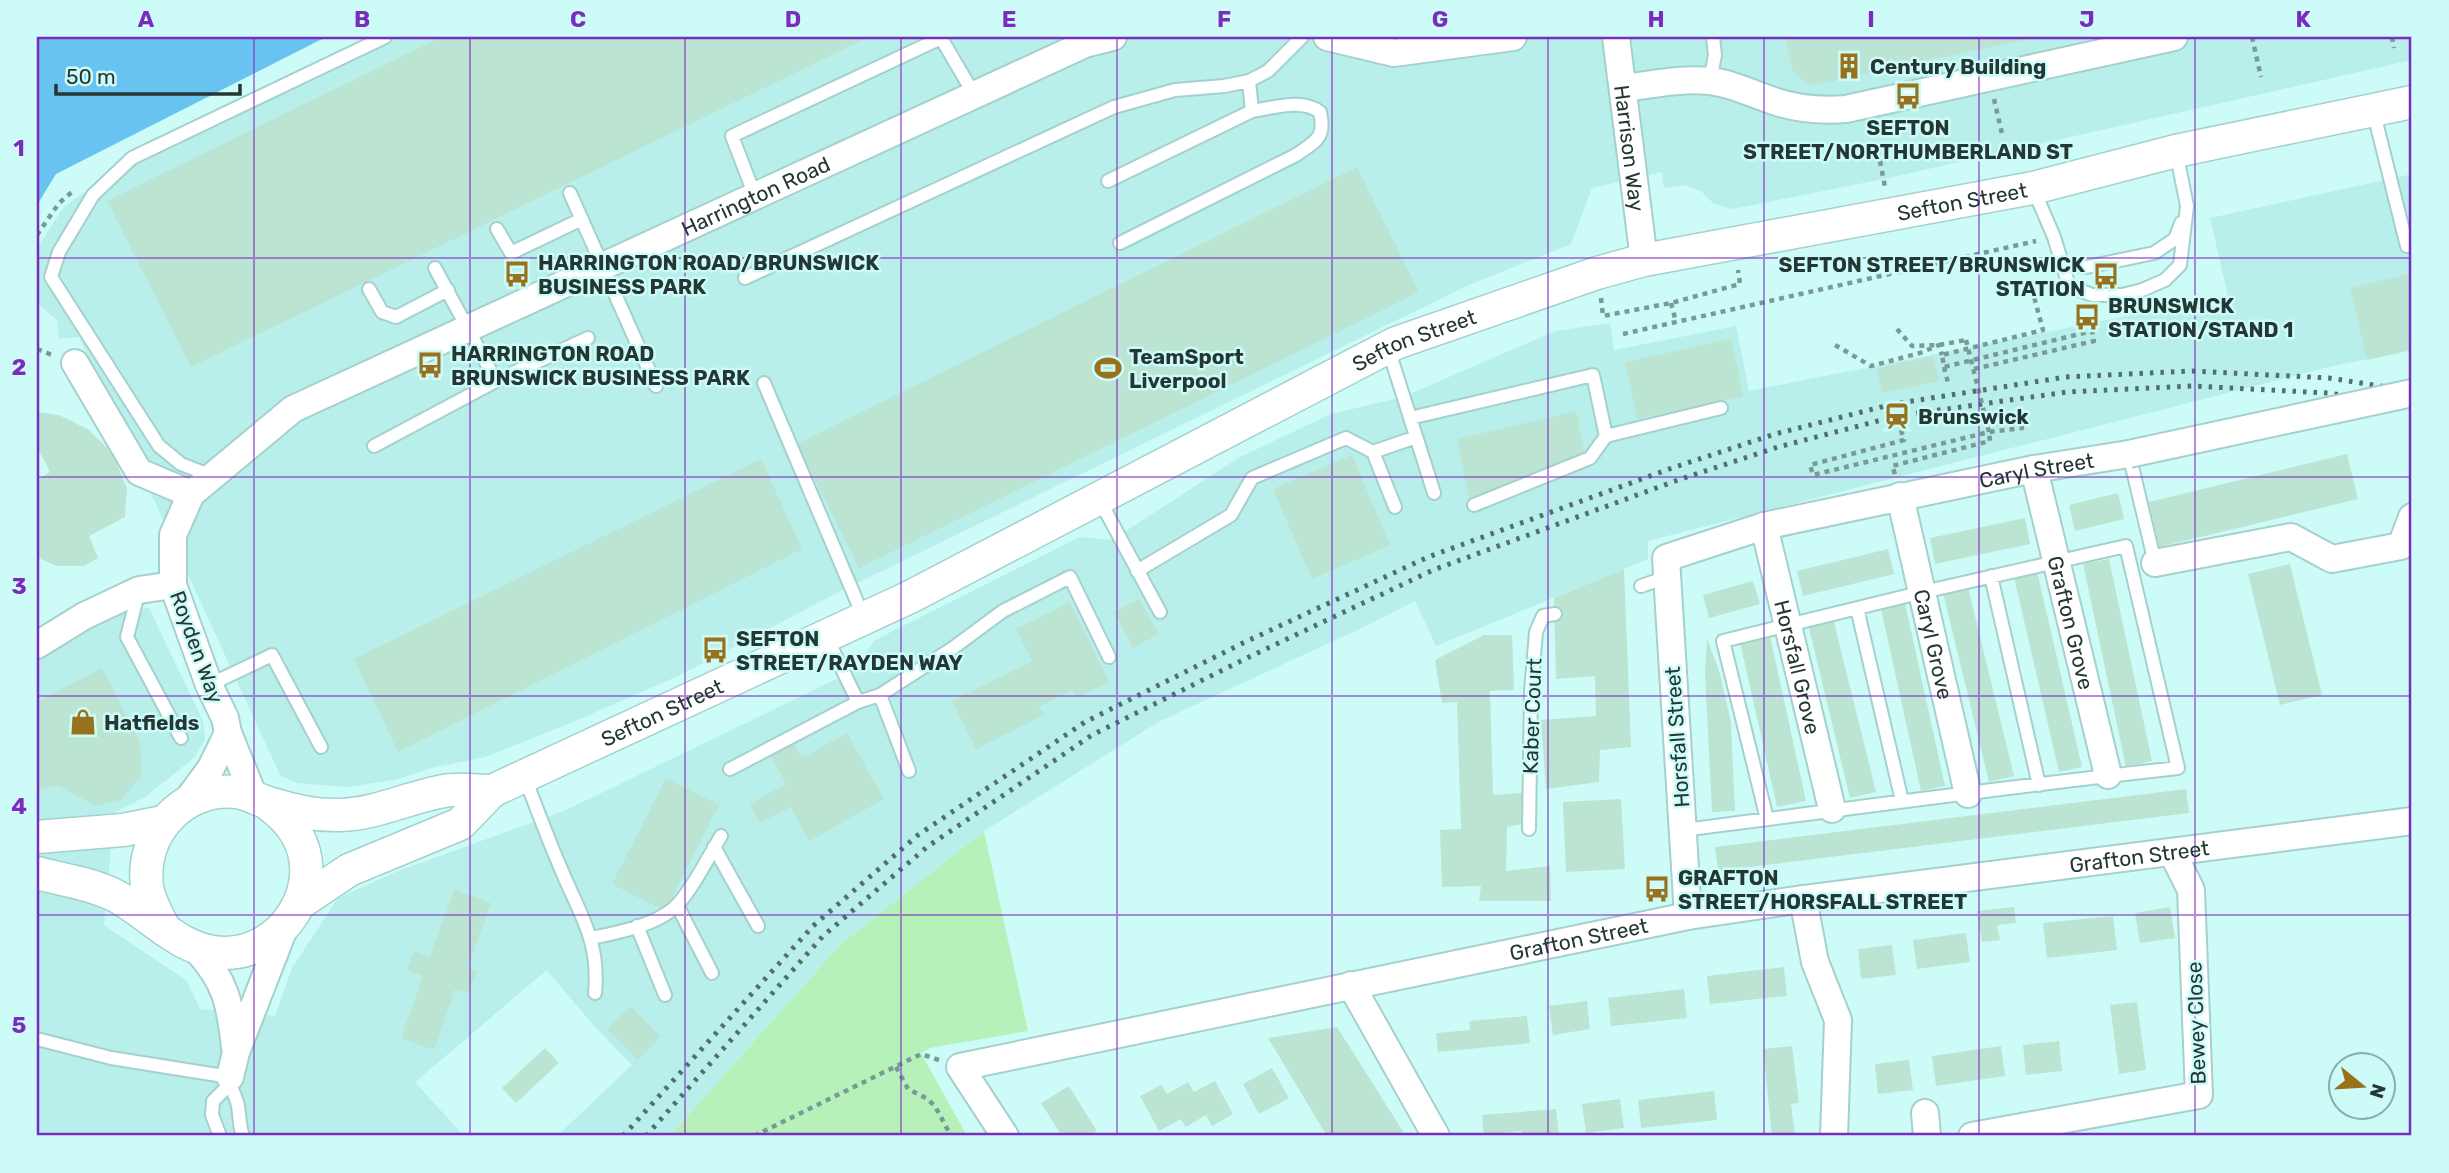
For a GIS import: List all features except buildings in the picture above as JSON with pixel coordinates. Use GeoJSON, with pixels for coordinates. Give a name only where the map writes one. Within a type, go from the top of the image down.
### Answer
{"type":"FeatureCollection","features":[{"type":"Feature","properties":{"kind":"street","name":"Harrington Road"},"geometry":{"type":"LineString","coordinates":[[191,494],[293,409],[1085,44],[1113,37]]}},
{"type":"Feature","properties":{"kind":"street"},"geometry":{"type":"LineString","coordinates":[[1327,37],[1390,45],[1513,37]]}},
{"type":"Feature","properties":{"kind":"street","name":"Harrison Way"},"geometry":{"type":"LineString","coordinates":[[1616,37],[1644,260]]}},
{"type":"Feature","properties":{"kind":"street"},"geometry":{"type":"LineString","coordinates":[[1623,88],[1686,80],[1710,81],[1734,86],[1798,108],[1825,111],[1846,109],[2174,37]]}},
{"type":"Feature","properties":{"kind":"street","name":"Sefton Street"},"geometry":{"type":"LineString","coordinates":[[37,837],[123,830],[175,812],[202,795],[220,792],[237,792],[295,811],[339,815],[385,808],[446,790],[492,791],[910,597],[1388,348],[1597,273],[1644,260],[2033,188],[2176,151],[2412,102]]}},
{"type":"Feature","properties":{"kind":"street"},"geometry":{"type":"LineString","coordinates":[[75,363],[139,472],[191,494]]}},
{"type":"Feature","properties":{"kind":"street","name":"Caryl Street"},"geometry":{"type":"LineString","coordinates":[[1666,568],[1764,526],[2034,469],[2129,454],[2412,393]]}},
{"type":"Feature","properties":{"kind":"street","name":"Grafton Grove"},"geometry":{"type":"LineString","coordinates":[[2034,469],[2108,775]]}},
{"type":"Feature","properties":{"kind":"street","name":"Royden Way"},"geometry":{"type":"LineString","coordinates":[[191,494],[173,535],[173,585],[209,685],[225,718],[228,733],[261,800]]}},
{"type":"Feature","properties":{"kind":"street","name":"Caryl Grove"},"geometry":{"type":"LineString","coordinates":[[1900,496],[1968,794]]}},
{"type":"Feature","properties":{"kind":"street"},"geometry":{"type":"LineString","coordinates":[[2155,563],[2291,537],[2332,559],[2401,546],[2412,517]]}},
{"type":"Feature","properties":{"kind":"street","name":"Horsfall Grove"},"geometry":{"type":"LineString","coordinates":[[1764,526],[1832,809]]}},
{"type":"Feature","properties":{"kind":"street","name":"Horsfall Street"},"geometry":{"type":"LineString","coordinates":[[1666,568],[1688,916]]}},
{"type":"Feature","properties":{"kind":"street"},"geometry":{"type":"LineString","coordinates":[[37,645],[85,616],[139,590],[173,585]]}},
{"type":"Feature","properties":{"kind":"street"},"geometry":{"type":"LineString","coordinates":[[165,930],[147,887],[146,864],[152,842],[211,768],[228,733]]}},
{"type":"Feature","properties":{"kind":"street","name":"Sefton Street"},"geometry":{"type":"LineString","coordinates":[[37,873],[90,885],[113,894],[195,948],[225,953],[246,950],[269,940],[293,914],[349,870],[460,824],[492,791]]}},
{"type":"Feature","properties":{"kind":"street"},"geometry":{"type":"LineString","coordinates":[[232,1071],[306,881],[305,858],[298,837],[286,818],[261,800]]}},
{"type":"Feature","properties":{"kind":"street","name":"Grafton Street"},"geometry":{"type":"LineString","coordinates":[[960,1067],[1688,916],[2412,821]]}},
{"type":"Feature","properties":{"kind":"street","name":"Bewey Close"},"geometry":{"type":"LineString","coordinates":[[1972,1136],[2199,1095],[2191,890],[2172,852]]}},
{"type":"Feature","properties":{"kind":"street"},"geometry":{"type":"LineString","coordinates":[[1803,899],[1815,962],[1838,1020],[1834,1136]]}},
{"type":"Feature","properties":{"kind":"street"},"geometry":{"type":"LineString","coordinates":[[195,948],[209,963],[225,989],[230,1005],[232,1071]]}},
{"type":"Feature","properties":{"kind":"street"},"geometry":{"type":"LineString","coordinates":[[1350,985],[1436,1136]]}},
{"type":"Feature","properties":{"kind":"street"},"geometry":{"type":"LineString","coordinates":[[960,1067],[1005,1136]]}},
{"type":"Feature","properties":{"kind":"lane"},"geometry":{"type":"LineString","coordinates":[[212,476],[181,464],[159,446],[51,277],[59,252],[93,195],[132,158],[384,37]]}},
{"type":"Feature","properties":{"kind":"lane"},"geometry":{"type":"LineString","coordinates":[[745,278],[1114,107],[1175,90],[1224,86],[1249,80],[1268,71],[1302,37]]}},
{"type":"Feature","properties":{"kind":"lane"},"geometry":{"type":"LineString","coordinates":[[1710,81],[1716,55],[1713,37]]}},
{"type":"Feature","properties":{"kind":"lane"},"geometry":{"type":"LineString","coordinates":[[755,196],[732,136],[943,38],[976,96]]}},
{"type":"Feature","properties":{"kind":"lane"},"geometry":{"type":"LineString","coordinates":[[1249,80],[1251,111]]}},
{"type":"Feature","properties":{"kind":"lane"},"geometry":{"type":"LineString","coordinates":[[1108,181],[1251,111],[1301,104],[1313,106],[1320,112],[1323,127],[1317,140],[1296,155],[1120,243]]}},
{"type":"Feature","properties":{"kind":"lane"},"geometry":{"type":"LineString","coordinates":[[2372,110],[2407,246]]}},
{"type":"Feature","properties":{"kind":"lane"},"geometry":{"type":"LineString","coordinates":[[2033,188],[2054,237],[2069,286],[2092,295],[2122,295],[2142,290],[2165,281],[2180,265],[2187,206],[2176,151]]}},
{"type":"Feature","properties":{"kind":"lane"},"geometry":{"type":"LineString","coordinates":[[570,193],[656,386]]}},
{"type":"Feature","properties":{"kind":"lane"},"geometry":{"type":"LineString","coordinates":[[2062,264],[2087,267],[2154,253],[2175,239],[2187,206]]}},
{"type":"Feature","properties":{"kind":"lane"},"geometry":{"type":"LineString","coordinates":[[497,229],[510,253],[582,219]]}},
{"type":"Feature","properties":{"kind":"lane"},"geometry":{"type":"LineString","coordinates":[[435,268],[470,328],[496,381]]}},
{"type":"Feature","properties":{"kind":"lane"},"geometry":{"type":"LineString","coordinates":[[369,289],[382,312],[396,317],[448,290]]}},
{"type":"Feature","properties":{"kind":"lane"},"geometry":{"type":"LineString","coordinates":[[374,446],[496,381],[588,338]]}},
{"type":"Feature","properties":{"kind":"lane"},"geometry":{"type":"LineString","coordinates":[[1388,348],[1434,493]]}},
{"type":"Feature","properties":{"kind":"lane"},"geometry":{"type":"LineString","coordinates":[[1410,418],[1593,375],[1606,436]]}},
{"type":"Feature","properties":{"kind":"lane"},"geometry":{"type":"LineString","coordinates":[[764,383],[864,618]]}},
{"type":"Feature","properties":{"kind":"lane"},"geometry":{"type":"LineString","coordinates":[[1474,505],[1590,458],[1606,436],[1721,408]]}},
{"type":"Feature","properties":{"kind":"lane"},"geometry":{"type":"LineString","coordinates":[[1373,452],[1416,437]]}},
{"type":"Feature","properties":{"kind":"lane"},"geometry":{"type":"LineString","coordinates":[[1137,571],[1231,515],[1252,478],[1346,438],[1373,452],[1395,507]]}},
{"type":"Feature","properties":{"kind":"lane"},"geometry":{"type":"LineString","coordinates":[[2129,454],[2155,563]]}},
{"type":"Feature","properties":{"kind":"lane"},"geometry":{"type":"LineString","coordinates":[[1098,499],[1160,612]]}},
{"type":"Feature","properties":{"kind":"lane"},"geometry":{"type":"LineString","coordinates":[[1683,830],[1767,819],[1832,809],[2178,768],[2126,546],[1723,641],[1767,819]]}},
{"type":"Feature","properties":{"kind":"lane"},"geometry":{"type":"LineString","coordinates":[[1641,586],[1666,568]]}},
{"type":"Feature","properties":{"kind":"lane"},"geometry":{"type":"LineString","coordinates":[[1991,576],[2039,785]]}},
{"type":"Feature","properties":{"kind":"lane"},"geometry":{"type":"LineString","coordinates":[[730,769],[858,702],[880,695],[953,648],[1003,611],[1070,577],[1109,657]]}},
{"type":"Feature","properties":{"kind":"lane"},"geometry":{"type":"LineString","coordinates":[[139,590],[127,637],[181,738]]}},
{"type":"Feature","properties":{"kind":"lane"},"geometry":{"type":"LineString","coordinates":[[1857,608],[1902,801]]}},
{"type":"Feature","properties":{"kind":"lane","name":"Kaber Court"},"geometry":{"type":"LineString","coordinates":[[1530,829],[1531,692],[1536,632],[1543,616],[1555,614]]}},
{"type":"Feature","properties":{"kind":"lane"},"geometry":{"type":"LineString","coordinates":[[826,636],[858,702]]}},
{"type":"Feature","properties":{"kind":"lane"},"geometry":{"type":"LineString","coordinates":[[209,685],[272,655],[321,747]]}},
{"type":"Feature","properties":{"kind":"lane"},"geometry":{"type":"LineString","coordinates":[[880,695],[909,771]]}},
{"type":"Feature","properties":{"kind":"lane"},"geometry":{"type":"LineString","coordinates":[[524,778],[591,939],[595,953],[595,993]]}},
{"type":"Feature","properties":{"kind":"lane"},"geometry":{"type":"LineString","coordinates":[[591,939],[624,932],[665,915],[677,905],[717,841],[758,926]]}},
{"type":"Feature","properties":{"kind":"lane"},"geometry":{"type":"LineString","coordinates":[[677,905],[712,973]]}},
{"type":"Feature","properties":{"kind":"lane"},"geometry":{"type":"LineString","coordinates":[[638,926],[665,995]]}},
{"type":"Feature","properties":{"kind":"lane"},"geometry":{"type":"LineString","coordinates":[[37,1039],[111,1058],[232,1071]]}},
{"type":"Feature","properties":{"kind":"lane"},"geometry":{"type":"LineString","coordinates":[[220,1136],[212,1115],[213,1101],[232,1071]]}},
{"type":"Feature","properties":{"kind":"lane"},"geometry":{"type":"LineString","coordinates":[[232,1071],[239,1125],[243,1136]]}},
{"type":"Feature","properties":{"kind":"path"},"geometry":{"type":"LineString","coordinates":[[2252,37],[2260,77]]}},
{"type":"Feature","properties":{"kind":"path"},"geometry":{"type":"LineString","coordinates":[[2392,37],[2394,48]]}},
{"type":"Feature","properties":{"kind":"path"},"geometry":{"type":"LineString","coordinates":[[1997,110],[2002,134]]}},
{"type":"Feature","properties":{"kind":"path"},"geometry":{"type":"LineString","coordinates":[[37,236],[59,203],[76,189]]}},
{"type":"Feature","properties":{"kind":"path"},"geometry":{"type":"LineString","coordinates":[[1623,334],[2054,237]]}},
{"type":"Feature","properties":{"kind":"path"},"geometry":{"type":"LineString","coordinates":[[1603,316],[1671,303],[1740,284]]}},
{"type":"Feature","properties":{"kind":"path"},"geometry":{"type":"LineString","coordinates":[[1941,355],[2043,330],[2033,293]]}},
{"type":"Feature","properties":{"kind":"path"},"geometry":{"type":"LineString","coordinates":[[1671,303],[1676,322]]}},
{"type":"Feature","properties":{"kind":"path"},"geometry":{"type":"LineString","coordinates":[[1897,329],[1912,346],[1966,340],[1990,441],[1892,466],[1900,496]]}},
{"type":"Feature","properties":{"kind":"path"},"geometry":{"type":"LineString","coordinates":[[1944,367],[2092,331],[2094,341],[1974,369]]}},
{"type":"Feature","properties":{"kind":"path"},"geometry":{"type":"LineString","coordinates":[[1835,345],[1871,366],[1939,345]]}},
{"type":"Feature","properties":{"kind":"path"},"geometry":{"type":"LineString","coordinates":[[1939,345],[1948,383]]}},
{"type":"Feature","properties":{"kind":"path"},"geometry":{"type":"LineString","coordinates":[[1901,430],[1904,440],[1810,465],[1813,475],[1989,432],[2022,428],[2021,420],[1996,424],[1994,415]]}},
{"type":"Feature","properties":{"kind":"path"},"geometry":{"type":"LineString","coordinates":[[754,1136],[921,1054],[960,1067]]}},
{"type":"Feature","properties":{"kind":"path"},"geometry":{"type":"LineString","coordinates":[[896,1067],[908,1089],[926,1098],[934,1106],[951,1136]]}},
{"type":"Feature","properties":{"kind":"shaded area"},"geometry":{"type":"Polygon","coordinates":[[[401,37],[2412,37],[2412,60],[1884,179],[1733,209],[1714,204],[1701,191],[1685,185],[1664,188],[1662,172],[1592,188],[1571,244],[1471,284],[837,593],[678,676],[486,757],[431,768],[398,779],[348,787],[297,783],[280,775],[79,337],[59,339],[57,320],[37,303],[37,248],[63,208],[96,184],[401,37]]]}},
{"type":"Feature","properties":{"kind":"shaded area"},"geometry":{"type":"Polygon","coordinates":[[[2412,174],[2412,350],[2329,367],[1648,541],[1648,559],[1436,646],[1415,601],[1160,721],[984,831],[839,946],[670,1136],[557,1136],[632,1065],[593,1025],[547,970],[415,1082],[464,1136],[37,1136],[37,656],[115,610],[149,608],[203,721],[205,739],[195,757],[145,797],[114,813],[104,925],[187,981],[200,1009],[275,1016],[292,968],[338,898],[398,871],[564,811],[851,672],[875,640],[1080,537],[1112,540],[1240,457],[1331,414],[1403,397],[1555,331],[1610,323],[1614,350],[1736,326],[1749,391],[2228,296],[2210,218],[2412,174]]]}},
{"type":"Feature","properties":{"kind":"green space"},"geometry":{"type":"Polygon","coordinates":[[[984,831],[1028,1031],[930,1048],[921,1053],[967,1136],[670,1136],[839,946],[984,831]]]}},
{"type":"Feature","properties":{"kind":"water"},"geometry":{"type":"Polygon","coordinates":[[[37,37],[326,37],[56,174],[37,205],[37,37]]]}},
{"type":"Feature","properties":{"kind":"railway"},"geometry":{"type":"LineString","coordinates":[[623,1136],[813,926],[918,835],[1085,722],[1243,643],[1428,557],[1672,468],[1775,434],[1893,404],[2066,377],[2192,371],[2329,378],[2412,391]]}},
{"type":"Feature","properties":{"kind":"railway"},"geometry":{"type":"LineString","coordinates":[[646,1136],[823,936],[927,847],[1092,735],[1433,570],[1678,480],[1778,447],[1897,416],[2067,392],[2192,386],[2328,393],[2412,406]]}},
{"type":"Feature","properties":{"kind":"place","name":"Century Building"},"geometry":{"type":"Point","coordinates":[1849,66]}},
{"type":"Feature","properties":{"kind":"place","name":"SEFTON STREET/NORTHUMBERLAND ST"},"geometry":{"type":"Point","coordinates":[1908,96]}},
{"type":"Feature","properties":{"kind":"place","name":"HARRINGTON ROAD/BRUNSWICK BUSINESS PARK"},"geometry":{"type":"Point","coordinates":[517,274]}},
{"type":"Feature","properties":{"kind":"place","name":"SEFTON STREET/BRUNSWICK STATION"},"geometry":{"type":"Point","coordinates":[2106,276]}},
{"type":"Feature","properties":{"kind":"place","name":"BRUNSWICK STATION/STAND 1"},"geometry":{"type":"Point","coordinates":[2087,317]}},
{"type":"Feature","properties":{"kind":"place","name":"HARRINGTON ROAD BRUNSWICK BUSINESS PARK"},"geometry":{"type":"Point","coordinates":[430,365]}},
{"type":"Feature","properties":{"kind":"place","name":"TeamSport Liverpool"},"geometry":{"type":"Point","coordinates":[1108,368]}},
{"type":"Feature","properties":{"kind":"place","name":"Brunswick"},"geometry":{"type":"Point","coordinates":[1897,416]}},
{"type":"Feature","properties":{"kind":"place","name":"SEFTON STREET/RAYDEN WAY"},"geometry":{"type":"Point","coordinates":[715,650]}},
{"type":"Feature","properties":{"kind":"place","name":"Hatfields"},"geometry":{"type":"Point","coordinates":[83,722]}},
{"type":"Feature","properties":{"kind":"place","name":"GRAFTON STREET/HORSFALL STREET"},"geometry":{"type":"Point","coordinates":[1657,889]}}]}
